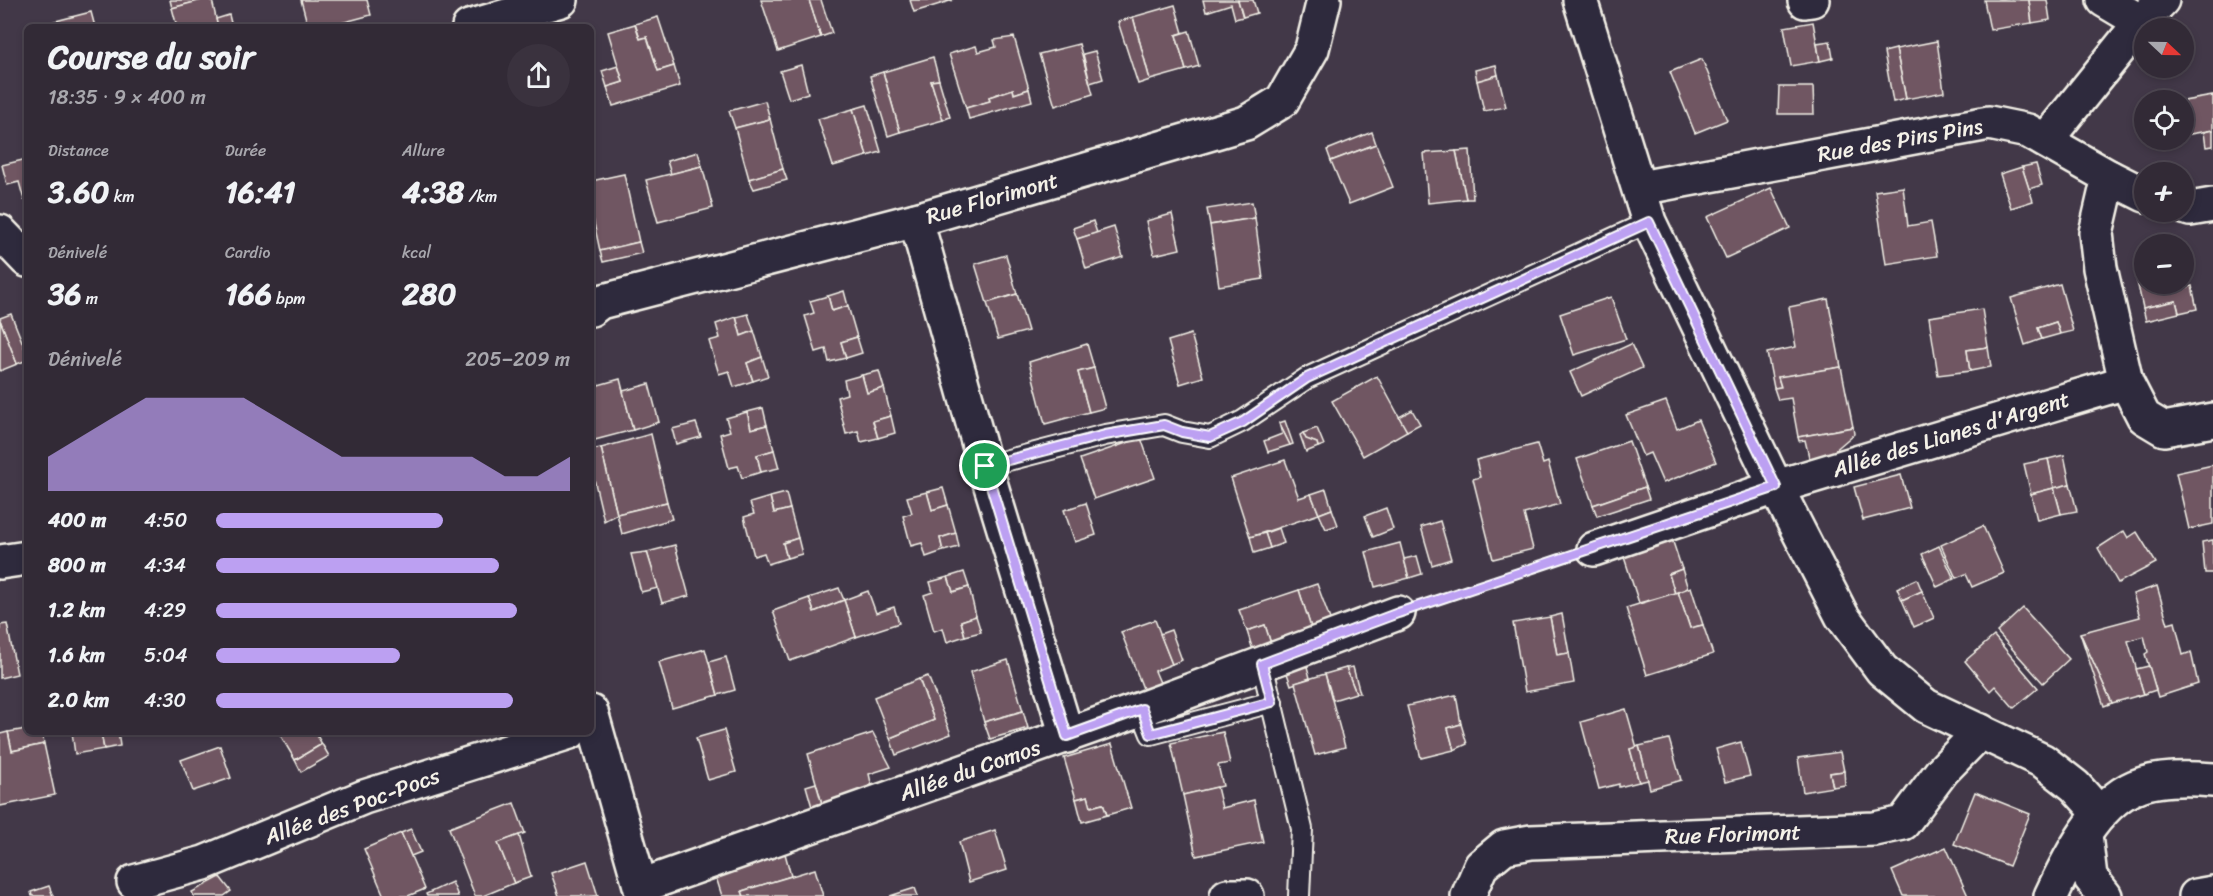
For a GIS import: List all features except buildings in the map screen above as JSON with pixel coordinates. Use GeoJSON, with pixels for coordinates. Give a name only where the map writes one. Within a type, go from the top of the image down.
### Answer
{"type":"FeatureCollection","features":[{"type":"Feature","properties":{"kind":"street"},"geometry":{"type":"LineString","coordinates":[[479,24],[561,0]]}},
{"type":"Feature","properties":{"kind":"street","name":"Rue Florimont"},"geometry":{"type":"LineString","coordinates":[[594,307],[600,302],[916,220],[1246,123],[1282,101],[1312,49],[1324,0]]}},
{"type":"Feature","properties":{"kind":"street"},"geometry":{"type":"LineString","coordinates":[[1580,0],[1649,222],[1776,487],[1842,616],[1882,670],[1926,706],[2043,761],[2075,786],[2092,824],[2090,877],[2105,896]]}},
{"type":"Feature","properties":{"kind":"street"},"geometry":{"type":"LineString","coordinates":[[2046,140],[2152,11],[2104,0]]}},
{"type":"Feature","properties":{"kind":"street","name":"Rue des Pins Pins"},"geometry":{"type":"LineString","coordinates":[[1640,188],[1989,123],[2028,131],[2134,190]]}},
{"type":"Feature","properties":{"kind":"street"},"geometry":{"type":"LineString","coordinates":[[2109,177],[2096,233],[2100,268],[2126,382],[2144,417],[2163,429],[2213,420]]}},
{"type":"Feature","properties":{"kind":"street"},"geometry":{"type":"LineString","coordinates":[[2194,208],[2213,205]]}},
{"type":"Feature","properties":{"kind":"street"},"geometry":{"type":"LineString","coordinates":[[916,220],[985,466],[1067,736]]}},
{"type":"Feature","properties":{"kind":"street"},"geometry":{"type":"LineString","coordinates":[[0,232],[24,257]]}},
{"type":"Feature","properties":{"kind":"street","name":"Allée des Lianes d'Argent"},"geometry":{"type":"LineString","coordinates":[[1776,487],[2126,382]]}},
{"type":"Feature","properties":{"kind":"street"},"geometry":{"type":"LineString","coordinates":[[1594,549],[1776,487]]}},
{"type":"Feature","properties":{"kind":"street"},"geometry":{"type":"LineString","coordinates":[[0,562],[24,558]]}},
{"type":"Feature","properties":{"kind":"street","name":"Allée du Comos"},"geometry":{"type":"LineString","coordinates":[[642,891],[1398,613]]}},
{"type":"Feature","properties":{"kind":"street","name":"Rue Florimont"},"geometry":{"type":"LineString","coordinates":[[1467,896],[1481,866],[1504,847],[1531,842],[1875,829],[1903,823],[1942,771],[1981,731]]}},
{"type":"Feature","properties":{"kind":"street","name":"Allée des Poc-Pocs"},"geometry":{"type":"LineString","coordinates":[[134,882],[204,863],[364,798],[554,735]]}},
{"type":"Feature","properties":{"kind":"street"},"geometry":{"type":"LineString","coordinates":[[591,735],[642,891]]}},
{"type":"Feature","properties":{"kind":"street"},"geometry":{"type":"LineString","coordinates":[[2051,896],[2092,824],[2116,799],[2135,787],[2158,782],[2190,778],[2213,780]]}},
{"type":"Feature","properties":{"kind":"street"},"geometry":{"type":"LineString","coordinates":[[2196,896],[2213,892]]}},
{"type":"Feature","properties":{"kind":"street"},"geometry":{"type":"LineString","coordinates":[[1227,896],[1246,896]]}},
{"type":"Feature","properties":{"kind":"lane"},"geometry":{"type":"LineString","coordinates":[[985,466],[1105,435],[1164,425],[1182,432],[1210,437],[1243,422],[1307,378],[1649,222]]}},
{"type":"Feature","properties":{"kind":"lane"},"geometry":{"type":"LineString","coordinates":[[1262,664],[1302,829],[1299,896]]}},
{"type":"Feature","properties":{"kind":"lane"},"geometry":{"type":"LineString","coordinates":[[1142,709],[1151,734],[1272,702]]}},
{"type":"Feature","properties":{"kind":"path"},"geometry":{"type":"LineString","coordinates":[[1398,613],[1594,549]]}},
{"type":"Feature","properties":{"kind":"route"},"geometry":{"type":"LineString","coordinates":[[1649,222],[1776,487],[1398,613],[1262,664],[1272,702],[1151,734],[1142,709],[1067,736],[985,466],[1105,435],[1164,425],[1182,432],[1210,437],[1243,422],[1307,378],[1649,222]]}}]}
